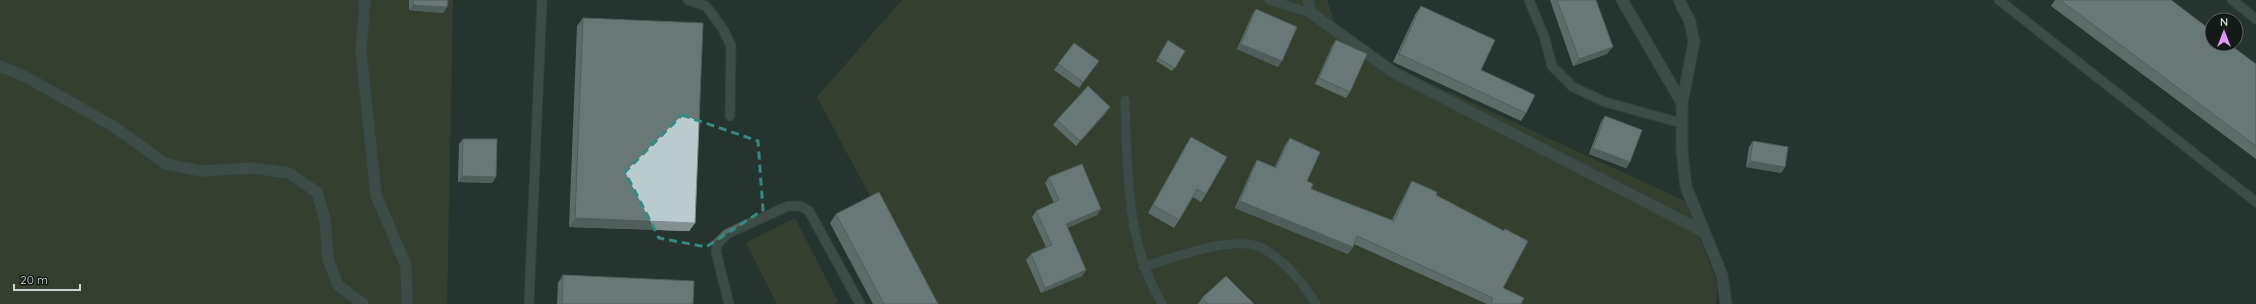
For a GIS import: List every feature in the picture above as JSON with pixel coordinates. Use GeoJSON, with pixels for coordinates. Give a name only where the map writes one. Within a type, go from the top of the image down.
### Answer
{"type":"FeatureCollection","features":[{"type":"Feature","properties":{"kind":"street"},"geometry":{"type":"LineString","coordinates":[[365,0],[361,51],[376,195],[406,266],[407,304]]}},
{"type":"Feature","properties":{"kind":"street"},"geometry":{"type":"LineString","coordinates":[[1308,0],[1311,13],[1394,72],[1704,232]]}},
{"type":"Feature","properties":{"kind":"street"},"geometry":{"type":"LineString","coordinates":[[1622,0],[1682,103]]}},
{"type":"Feature","properties":{"kind":"street"},"geometry":{"type":"LineString","coordinates":[[1679,0],[1690,22],[1694,42],[1682,103],[1681,123],[1686,187],[1722,275],[1726,304]]}},
{"type":"Feature","properties":{"kind":"street"},"geometry":{"type":"LineString","coordinates":[[0,66],[26,77],[112,126],[166,164],[201,171],[253,168],[289,173],[317,192],[325,220],[328,259],[338,284],[363,304]]}},
{"type":"Feature","properties":{"kind":"lane"},"geometry":{"type":"LineString","coordinates":[[529,304],[542,0]]}},
{"type":"Feature","properties":{"kind":"lane"},"geometry":{"type":"LineString","coordinates":[[688,0],[706,6],[723,29],[731,46],[730,116]]}},
{"type":"Feature","properties":{"kind":"lane"},"geometry":{"type":"LineString","coordinates":[[1269,0],[1311,13]]}},
{"type":"Feature","properties":{"kind":"lane"},"geometry":{"type":"LineString","coordinates":[[1529,0],[1544,36],[1552,66],[1573,87],[1605,102],[1681,123]]}},
{"type":"Feature","properties":{"kind":"lane"},"geometry":{"type":"LineString","coordinates":[[1999,0],[2256,202]]}},
{"type":"Feature","properties":{"kind":"lane"},"geometry":{"type":"LineString","coordinates":[[2232,0],[2256,19]]}},
{"type":"Feature","properties":{"kind":"lane"},"geometry":{"type":"LineString","coordinates":[[1125,100],[1127,183],[1143,267],[1162,304]]}},
{"type":"Feature","properties":{"kind":"lane"},"geometry":{"type":"LineString","coordinates":[[729,304],[716,252],[717,244],[727,234],[788,206],[800,206],[809,211],[860,304]]}},
{"type":"Feature","properties":{"kind":"lane"},"geometry":{"type":"LineString","coordinates":[[1143,267],[1210,248],[1236,244],[1260,247],[1287,266],[1309,292],[1316,304]]}},
{"type":"Feature","properties":{"kind":"highlighted area"},"geometry":{"type":"Polygon","coordinates":[[[682,115],[758,141],[763,210],[706,247],[659,238],[625,172],[682,115]]]}},
{"type":"Feature","properties":{"kind":"green space"},"geometry":{"type":"Polygon","coordinates":[[[0,0],[453,0],[447,304],[0,304],[0,0]]]}},
{"type":"Feature","properties":{"kind":"green space"},"geometry":{"type":"Polygon","coordinates":[[[902,0],[1327,0],[1334,22],[1385,63],[1685,201],[1717,283],[1716,304],[928,304],[817,97],[902,0]]]}},
{"type":"Feature","properties":{"kind":"green space"},"geometry":{"type":"Polygon","coordinates":[[[795,218],[838,302],[835,304],[777,304],[746,243],[795,218]]]}},
{"type":"Feature","properties":{"kind":"building"},"geometry":{"type":"Polygon","coordinates":[[[413,0],[448,0],[447,7],[413,5],[413,0]]]}},
{"type":"Feature","properties":{"kind":"building"},"geometry":{"type":"Polygon","coordinates":[[[1557,0],[1596,0],[1613,47],[1579,59],[1557,0]]]}},
{"type":"Feature","properties":{"kind":"building"},"geometry":{"type":"Polygon","coordinates":[[[2060,0],[2171,0],[2204,25],[2204,52],[2240,52],[2256,64],[2256,146],[2060,0]]]}},
{"type":"Feature","properties":{"kind":"building"},"geometry":{"type":"Polygon","coordinates":[[[1421,6],[1495,40],[1481,70],[1535,95],[1526,113],[1399,54],[1421,6]]]}},
{"type":"Feature","properties":{"kind":"building"},"geometry":{"type":"Polygon","coordinates":[[[1256,9],[1297,27],[1282,61],[1241,44],[1256,9]]]}},
{"type":"Feature","properties":{"kind":"building"},"geometry":{"type":"Polygon","coordinates":[[[583,18],[703,23],[695,223],[575,218],[583,18]]]}},
{"type":"Feature","properties":{"kind":"building"},"geometry":{"type":"Polygon","coordinates":[[[1168,40],[1185,51],[1175,68],[1158,58],[1168,40]]]}},
{"type":"Feature","properties":{"kind":"building"},"geometry":{"type":"Polygon","coordinates":[[[1336,40],[1367,54],[1350,92],[1319,78],[1336,40]]]}},
{"type":"Feature","properties":{"kind":"building"},"geometry":{"type":"Polygon","coordinates":[[[1074,43],[1099,61],[1083,82],[1058,64],[1074,43]]]}},
{"type":"Feature","properties":{"kind":"building"},"geometry":{"type":"Polygon","coordinates":[[[1088,86],[1110,107],[1080,141],[1057,120],[1088,86]]]}},
{"type":"Feature","properties":{"kind":"building"},"geometry":{"type":"Polygon","coordinates":[[[1605,116],[1642,130],[1630,162],[1593,148],[1605,116]]]}},
{"type":"Feature","properties":{"kind":"building"},"geometry":{"type":"Polygon","coordinates":[[[1191,137],[1227,157],[1206,194],[1197,189],[1179,220],[1153,205],[1191,137]]]}},
{"type":"Feature","properties":{"kind":"building"},"geometry":{"type":"Polygon","coordinates":[[[1290,138],[1320,152],[1307,181],[1313,184],[1311,189],[1394,221],[1412,181],[1437,192],[1436,195],[1504,231],[1505,229],[1528,241],[1503,288],[1524,298],[1521,304],[1491,304],[1493,298],[1357,236],[1353,247],[1240,201],[1257,160],[1276,168],[1290,138]]]}},
{"type":"Feature","properties":{"kind":"building"},"geometry":{"type":"Polygon","coordinates":[[[463,139],[497,139],[496,177],[462,176],[463,139]]]}},
{"type":"Feature","properties":{"kind":"building"},"geometry":{"type":"Polygon","coordinates":[[[1753,141],[1788,147],[1785,167],[1750,161],[1753,141]]]}},
{"type":"Feature","properties":{"kind":"building"},"geometry":{"type":"Polygon","coordinates":[[[1082,164],[1101,209],[1066,224],[1086,270],[1045,288],[1031,254],[1052,245],[1036,211],[1059,200],[1049,177],[1082,164]]]}},
{"type":"Feature","properties":{"kind":"building"},"geometry":{"type":"Polygon","coordinates":[[[879,192],[938,304],[884,304],[836,214],[879,192]]]}},
{"type":"Feature","properties":{"kind":"building"},"geometry":{"type":"Polygon","coordinates":[[[563,275],[694,281],[693,304],[562,304],[563,275]]]}},
{"type":"Feature","properties":{"kind":"building"},"geometry":{"type":"Polygon","coordinates":[[[1226,276],[1254,304],[1208,304],[1202,298],[1226,276]]]}}]}
